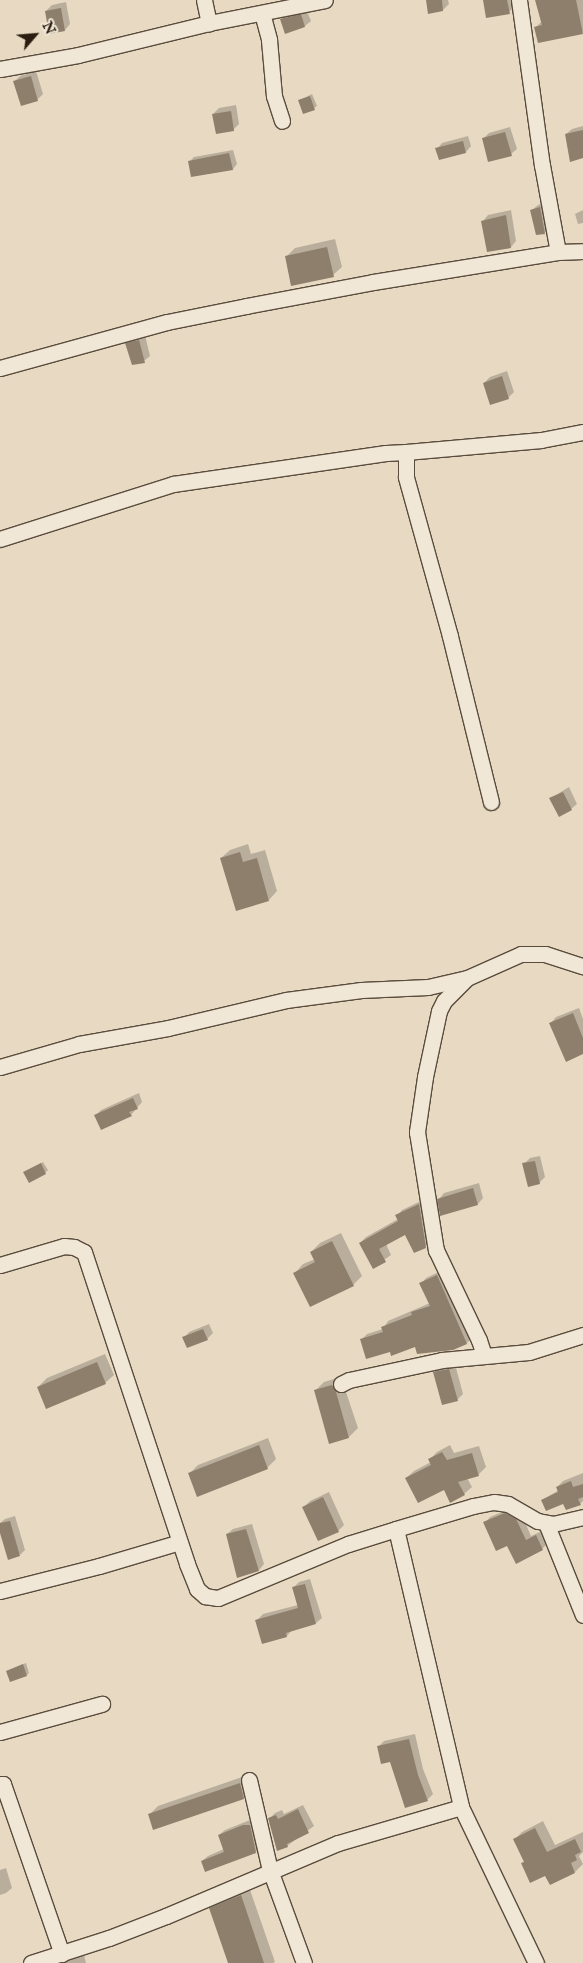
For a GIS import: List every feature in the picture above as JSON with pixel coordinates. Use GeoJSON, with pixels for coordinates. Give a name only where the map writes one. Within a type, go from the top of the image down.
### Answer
{"type":"FeatureCollection","features":[{"type":"Feature","properties":{"kind":"street"},"geometry":{"type":"LineString","coordinates":[[204,0],[208,23]]}},
{"type":"Feature","properties":{"kind":"street"},"geometry":{"type":"LineString","coordinates":[[0,69],[102,50],[208,23],[262,13],[300,2],[325,0]]}},
{"type":"Feature","properties":{"kind":"street"},"geometry":{"type":"LineString","coordinates":[[519,0],[542,165],[552,208],[558,252]]}},
{"type":"Feature","properties":{"kind":"street"},"geometry":{"type":"LineString","coordinates":[[262,13],[269,40],[274,96],[282,121]]}},
{"type":"Feature","properties":{"kind":"street"},"geometry":{"type":"LineString","coordinates":[[0,368],[167,322],[246,306],[373,282],[558,252],[583,252]]}},
{"type":"Feature","properties":{"kind":"street"},"geometry":{"type":"LineString","coordinates":[[0,538],[173,484],[386,453],[541,440],[583,432]]}},
{"type":"Feature","properties":{"kind":"street"},"geometry":{"type":"LineString","coordinates":[[406,452],[406,477],[450,636],[491,802]]}},
{"type":"Feature","properties":{"kind":"street"},"geometry":{"type":"LineString","coordinates":[[0,1067],[79,1044],[168,1028],[286,1000],[361,990],[428,987],[467,978],[521,954],[545,954],[583,966]]}},
{"type":"Feature","properties":{"kind":"street"},"geometry":{"type":"LineString","coordinates":[[467,978],[444,1000],[439,1011],[425,1077],[417,1132],[436,1250],[484,1355]]}},
{"type":"Feature","properties":{"kind":"street"},"geometry":{"type":"LineString","coordinates":[[0,1265],[64,1246],[74,1247],[84,1252],[180,1542],[197,1589],[205,1596],[218,1598],[348,1544],[473,1506],[494,1502],[508,1504],[538,1521],[553,1524],[583,1517]]}},
{"type":"Feature","properties":{"kind":"street"},"geometry":{"type":"LineString","coordinates":[[342,1384],[349,1380],[409,1366],[484,1355],[529,1352],[583,1335]]}},
{"type":"Feature","properties":{"kind":"street"},"geometry":{"type":"LineString","coordinates":[[546,1523],[583,1615]]}},
{"type":"Feature","properties":{"kind":"street"},"geometry":{"type":"LineString","coordinates":[[396,1529],[461,1807],[536,1963]]}},
{"type":"Feature","properties":{"kind":"street"},"geometry":{"type":"LineString","coordinates":[[0,1591],[99,1566],[180,1542]]}},
{"type":"Feature","properties":{"kind":"street"},"geometry":{"type":"LineString","coordinates":[[0,1732],[102,1704]]}},
{"type":"Feature","properties":{"kind":"street"},"geometry":{"type":"LineString","coordinates":[[1,1780],[62,1954]]}},
{"type":"Feature","properties":{"kind":"street"},"geometry":{"type":"LineString","coordinates":[[249,1780],[270,1870],[304,1963]]}},
{"type":"Feature","properties":{"kind":"street"},"geometry":{"type":"LineString","coordinates":[[31,1963],[62,1954],[166,1916],[270,1870],[338,1843],[461,1807]]}},
{"type":"Feature","properties":{"kind":"building"},"geometry":{"type":"Polygon","coordinates":[[[426,0],[442,0],[443,11],[428,14],[426,0]]]}},
{"type":"Feature","properties":{"kind":"building"},"geometry":{"type":"Polygon","coordinates":[[[483,0],[507,0],[510,14],[486,18],[483,0]]]}},
{"type":"Feature","properties":{"kind":"building"},"geometry":{"type":"Polygon","coordinates":[[[535,0],[576,0],[583,34],[538,43],[534,27],[542,25],[535,0]]]}},
{"type":"Feature","properties":{"kind":"building"},"geometry":{"type":"Polygon","coordinates":[[[61,8],[65,31],[49,34],[45,11],[61,8]]]}},
{"type":"Feature","properties":{"kind":"building"},"geometry":{"type":"Polygon","coordinates":[[[301,14],[305,27],[285,34],[280,19],[301,14]]]}},
{"type":"Feature","properties":{"kind":"building"},"geometry":{"type":"Polygon","coordinates":[[[31,76],[38,101],[21,106],[13,81],[31,76]]]}},
{"type":"Feature","properties":{"kind":"building"},"geometry":{"type":"Polygon","coordinates":[[[310,96],[315,110],[303,114],[298,100],[310,96]]]}},
{"type":"Feature","properties":{"kind":"building"},"geometry":{"type":"Polygon","coordinates":[[[231,111],[234,131],[216,134],[212,114],[231,111]]]}},
{"type":"Feature","properties":{"kind":"building"},"geometry":{"type":"Polygon","coordinates":[[[583,130],[583,158],[570,162],[565,134],[583,130]]]}},
{"type":"Feature","properties":{"kind":"building"},"geometry":{"type":"Polygon","coordinates":[[[505,132],[512,156],[488,162],[482,138],[505,132]]]}},
{"type":"Feature","properties":{"kind":"building"},"geometry":{"type":"Polygon","coordinates":[[[463,141],[466,153],[439,160],[435,148],[463,141]]]}},
{"type":"Feature","properties":{"kind":"building"},"geometry":{"type":"Polygon","coordinates":[[[229,153],[233,170],[191,177],[188,161],[229,153]]]}},
{"type":"Feature","properties":{"kind":"building"},"geometry":{"type":"Polygon","coordinates":[[[540,207],[545,234],[536,235],[530,210],[540,207]]]}},
{"type":"Feature","properties":{"kind":"building"},"geometry":{"type":"Polygon","coordinates":[[[506,215],[511,248],[487,252],[481,221],[506,215]]]}},
{"type":"Feature","properties":{"kind":"building"},"geometry":{"type":"Polygon","coordinates":[[[327,247],[334,277],[291,286],[285,256],[327,247]]]}},
{"type":"Feature","properties":{"kind":"building"},"geometry":{"type":"Polygon","coordinates":[[[139,340],[145,363],[132,365],[125,343],[139,340]]]}},
{"type":"Feature","properties":{"kind":"building"},"geometry":{"type":"Polygon","coordinates":[[[502,376],[509,399],[490,405],[483,383],[502,376]]]}},
{"type":"Feature","properties":{"kind":"building"},"geometry":{"type":"Polygon","coordinates":[[[563,792],[572,810],[559,817],[549,798],[563,792]]]}},
{"type":"Feature","properties":{"kind":"building"},"geometry":{"type":"Polygon","coordinates":[[[240,852],[243,862],[257,858],[269,901],[236,911],[220,858],[240,852]]]}},
{"type":"Feature","properties":{"kind":"building"},"geometry":{"type":"Polygon","coordinates":[[[573,1013],[583,1038],[583,1054],[566,1062],[549,1023],[573,1013]]]}},
{"type":"Feature","properties":{"kind":"building"},"geometry":{"type":"Polygon","coordinates":[[[133,1098],[138,1109],[129,1112],[132,1116],[101,1130],[94,1115],[133,1098]]]}},
{"type":"Feature","properties":{"kind":"building"},"geometry":{"type":"Polygon","coordinates":[[[535,1161],[540,1184],[528,1187],[522,1163],[535,1161]]]}},
{"type":"Feature","properties":{"kind":"building"},"geometry":{"type":"Polygon","coordinates":[[[41,1163],[46,1174],[29,1183],[23,1172],[41,1163]]]}},
{"type":"Feature","properties":{"kind":"building"},"geometry":{"type":"Polygon","coordinates":[[[473,1188],[478,1205],[440,1216],[437,1199],[473,1188]]]}},
{"type":"Feature","properties":{"kind":"building"},"geometry":{"type":"Polygon","coordinates":[[[419,1204],[426,1248],[414,1253],[405,1235],[379,1249],[386,1262],[373,1269],[359,1243],[398,1221],[395,1215],[419,1204]]]}},
{"type":"Feature","properties":{"kind":"building"},"geometry":{"type":"Polygon","coordinates":[[[332,1241],[354,1286],[310,1307],[293,1273],[315,1262],[310,1252],[332,1241]]]}},
{"type":"Feature","properties":{"kind":"building"},"geometry":{"type":"Polygon","coordinates":[[[437,1275],[467,1344],[453,1350],[417,1354],[415,1347],[391,1356],[390,1352],[366,1359],[360,1339],[383,1332],[381,1327],[412,1315],[411,1312],[430,1306],[419,1283],[437,1275]]]}},
{"type":"Feature","properties":{"kind":"building"},"geometry":{"type":"Polygon","coordinates":[[[203,1329],[208,1340],[187,1348],[182,1337],[203,1329]]]}},
{"type":"Feature","properties":{"kind":"building"},"geometry":{"type":"Polygon","coordinates":[[[97,1362],[106,1384],[46,1409],[37,1387],[97,1362]]]}},
{"type":"Feature","properties":{"kind":"building"},"geometry":{"type":"Polygon","coordinates":[[[449,1369],[458,1401],[442,1405],[433,1372],[449,1369]]]}},
{"type":"Feature","properties":{"kind":"building"},"geometry":{"type":"Polygon","coordinates":[[[332,1385],[336,1392],[349,1438],[329,1444],[314,1390],[332,1385]]]}},
{"type":"Feature","properties":{"kind":"building"},"geometry":{"type":"Polygon","coordinates":[[[259,1445],[268,1469],[197,1497],[188,1473],[259,1445]]]}},
{"type":"Feature","properties":{"kind":"building"},"geometry":{"type":"Polygon","coordinates":[[[442,1452],[447,1460],[472,1453],[479,1476],[458,1482],[465,1495],[450,1503],[444,1490],[418,1503],[405,1478],[431,1465],[428,1459],[442,1452]]]}},
{"type":"Feature","properties":{"kind":"building"},"geometry":{"type":"Polygon","coordinates":[[[571,1481],[573,1487],[583,1484],[583,1497],[578,1499],[581,1505],[566,1510],[563,1504],[546,1511],[541,1500],[558,1492],[556,1487],[571,1481]]]}},
{"type":"Feature","properties":{"kind":"building"},"geometry":{"type":"Polygon","coordinates":[[[323,1497],[339,1532],[318,1541],[302,1507],[323,1497]]]}},
{"type":"Feature","properties":{"kind":"building"},"geometry":{"type":"Polygon","coordinates":[[[505,1513],[516,1519],[526,1540],[536,1535],[543,1550],[516,1564],[507,1546],[496,1551],[483,1522],[505,1513]]]}},
{"type":"Feature","properties":{"kind":"building"},"geometry":{"type":"Polygon","coordinates":[[[10,1521],[20,1556],[8,1560],[0,1533],[0,1523],[10,1521]]]}},
{"type":"Feature","properties":{"kind":"building"},"geometry":{"type":"Polygon","coordinates":[[[246,1529],[259,1571],[237,1578],[226,1534],[246,1529]]]}},
{"type":"Feature","properties":{"kind":"building"},"geometry":{"type":"Polygon","coordinates":[[[305,1584],[316,1624],[286,1633],[287,1637],[262,1644],[255,1620],[298,1608],[292,1587],[305,1584]]]}},
{"type":"Feature","properties":{"kind":"building"},"geometry":{"type":"Polygon","coordinates":[[[23,1664],[27,1676],[10,1682],[6,1671],[23,1664]]]}},
{"type":"Feature","properties":{"kind":"building"},"geometry":{"type":"Polygon","coordinates":[[[409,1739],[418,1775],[428,1801],[405,1808],[390,1762],[381,1764],[377,1746],[409,1739]]]}},
{"type":"Feature","properties":{"kind":"building"},"geometry":{"type":"Polygon","coordinates":[[[240,1783],[244,1799],[153,1830],[148,1814],[240,1783]]]}},
{"type":"Feature","properties":{"kind":"building"},"geometry":{"type":"Polygon","coordinates":[[[298,1809],[309,1833],[287,1844],[288,1847],[277,1851],[268,1818],[276,1815],[278,1819],[298,1809]]]}},
{"type":"Feature","properties":{"kind":"building"},"geometry":{"type":"Polygon","coordinates":[[[243,1825],[250,1825],[256,1853],[205,1872],[201,1861],[224,1852],[218,1835],[243,1825]]]}},
{"type":"Feature","properties":{"kind":"building"},"geometry":{"type":"Polygon","coordinates":[[[535,1828],[547,1852],[575,1839],[581,1852],[575,1855],[577,1860],[571,1863],[575,1873],[550,1885],[545,1876],[530,1883],[521,1863],[524,1862],[513,1839],[535,1828]]]}},
{"type":"Feature","properties":{"kind":"building"},"geometry":{"type":"Polygon","coordinates":[[[241,1895],[264,1963],[228,1963],[209,1908],[241,1895]]]}}]}
